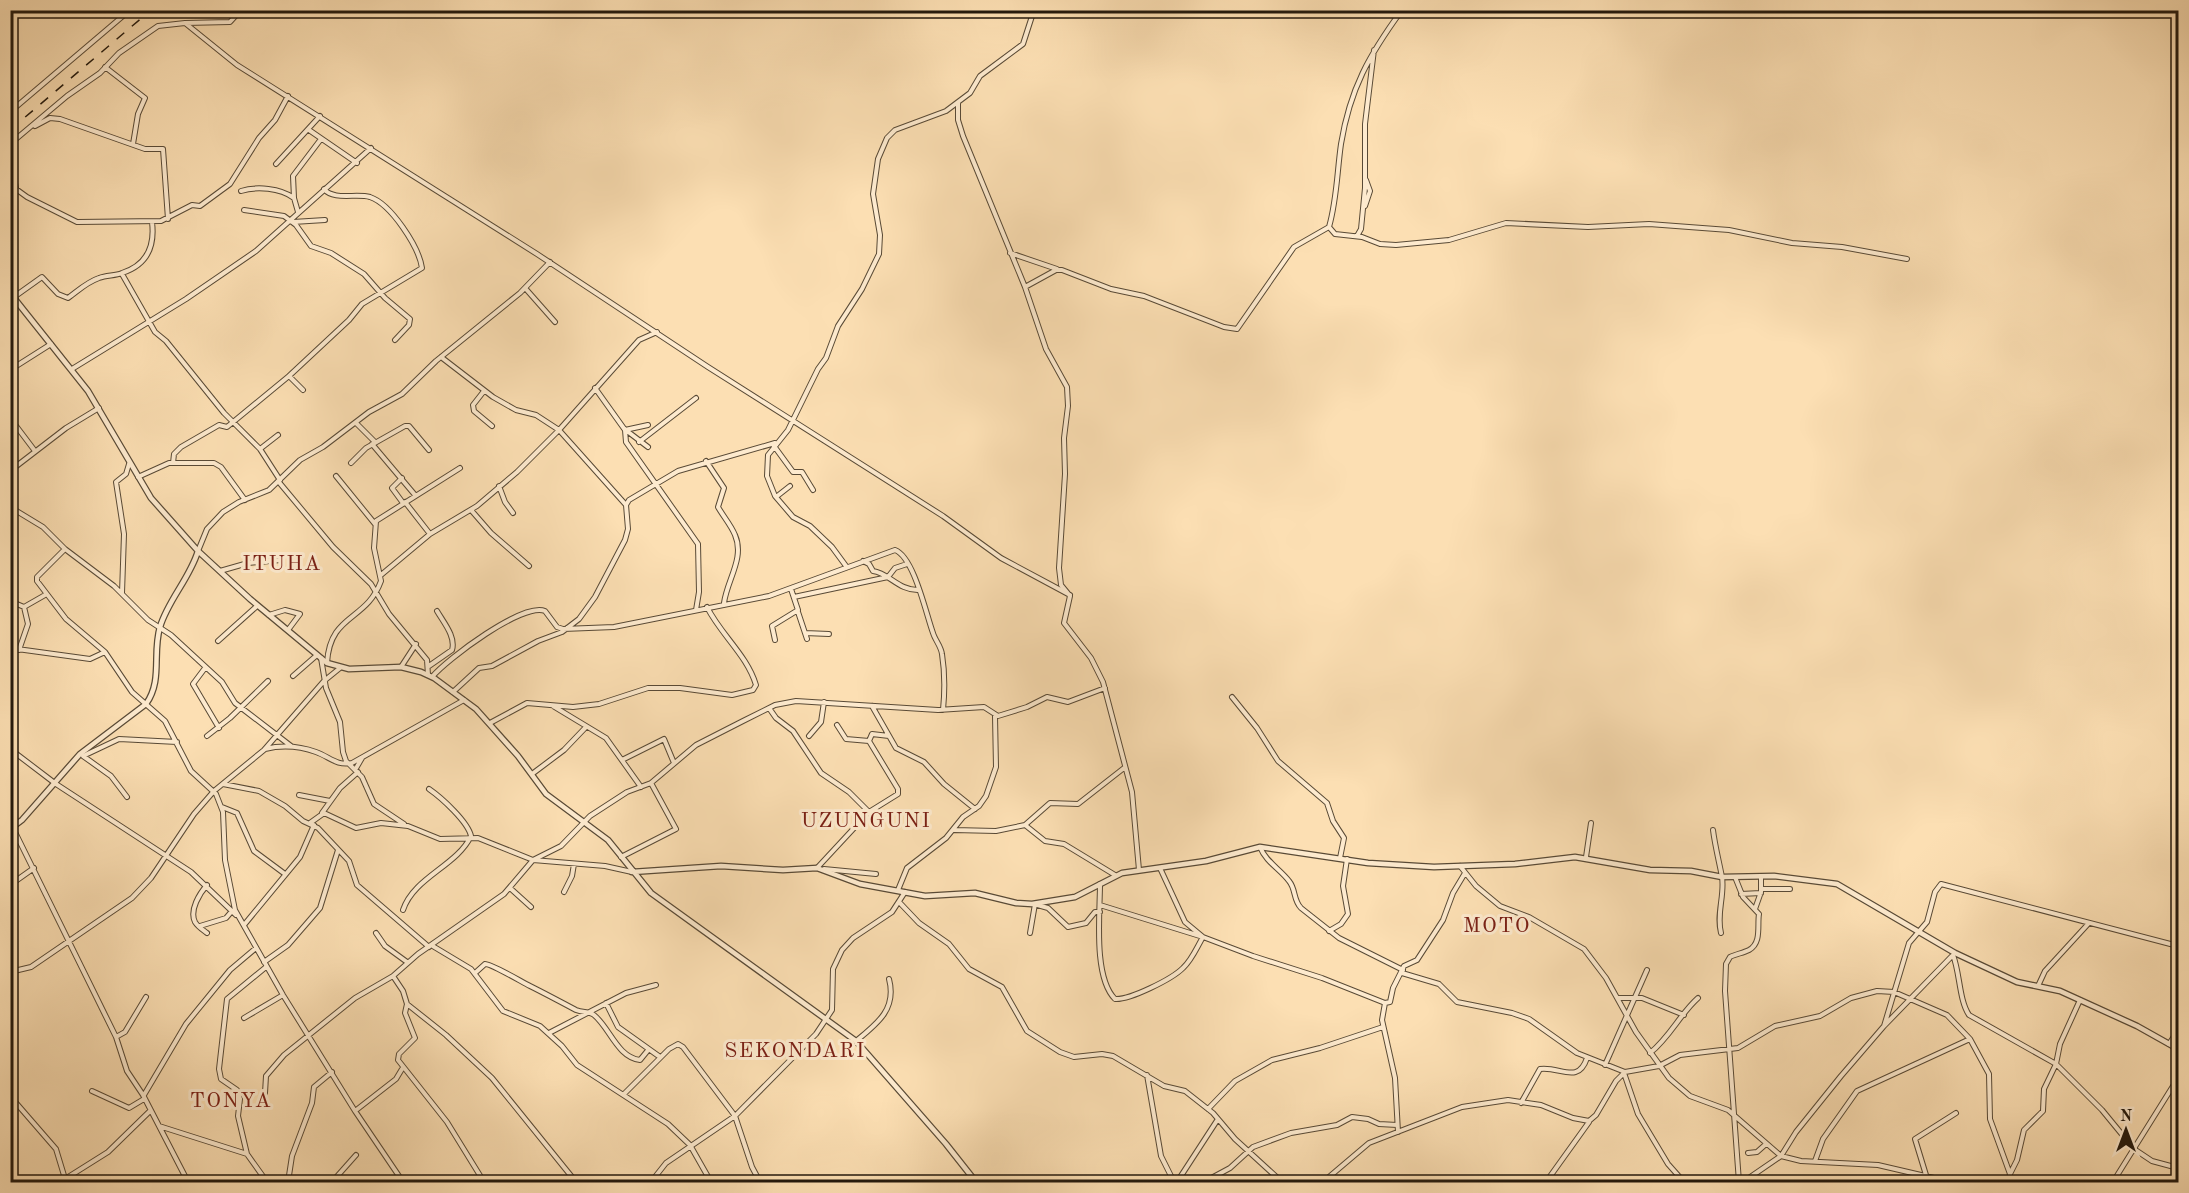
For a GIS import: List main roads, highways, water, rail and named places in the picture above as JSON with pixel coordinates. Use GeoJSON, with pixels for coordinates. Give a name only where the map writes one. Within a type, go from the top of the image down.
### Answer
{"type":"FeatureCollection","features":[{"type":"Feature","properties":{"kind":"railway"},"geometry":{"type":"LineString","coordinates":[[10,130],[151,10]]}},
{"type":"Feature","properties":{"kind":"district","name":"ITUHA"},"geometry":{"type":"Point","coordinates":[282,564]}},
{"type":"Feature","properties":{"kind":"district","name":"UZUNGUNI"},"geometry":{"type":"Point","coordinates":[866,821]}},
{"type":"Feature","properties":{"kind":"district","name":"MOTO"},"geometry":{"type":"Point","coordinates":[1497,926]}},
{"type":"Feature","properties":{"kind":"district","name":"SEKONDARI"},"geometry":{"type":"Point","coordinates":[795,1051]}},
{"type":"Feature","properties":{"kind":"district","name":"TONYA"},"geometry":{"type":"Point","coordinates":[231,1101]}}]}
